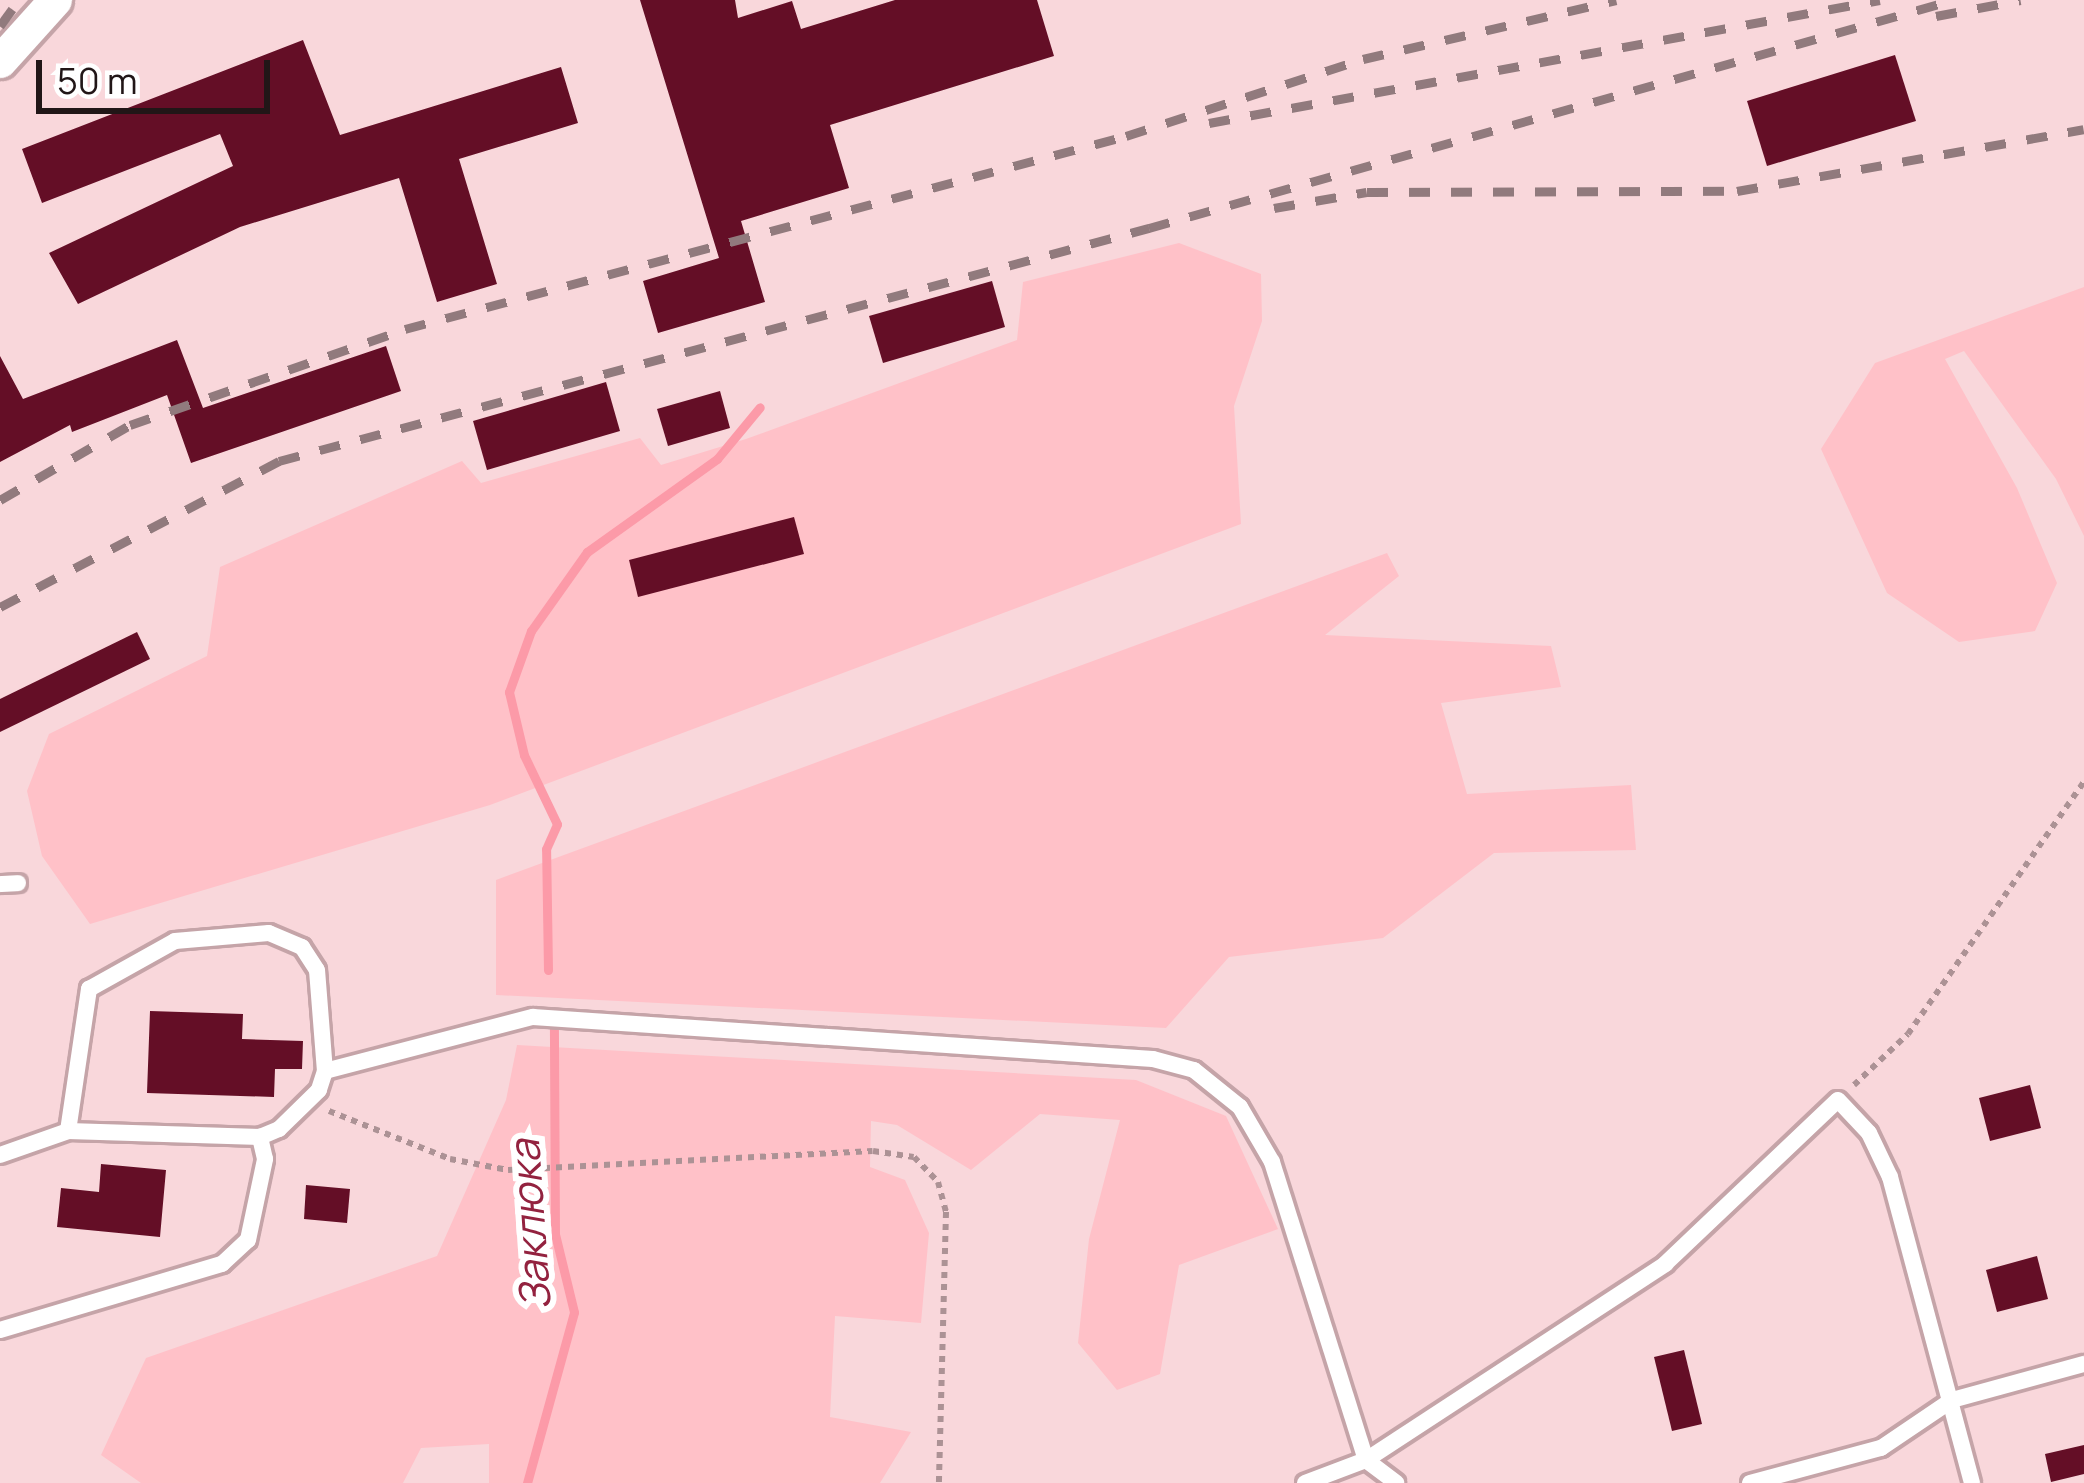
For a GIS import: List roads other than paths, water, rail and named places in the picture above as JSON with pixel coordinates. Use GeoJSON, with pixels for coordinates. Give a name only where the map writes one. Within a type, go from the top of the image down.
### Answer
{"type":"FeatureCollection","features":[{"type":"Feature","properties":{"kind":"street"},"geometry":{"type":"LineString","coordinates":[[0,61],[55,0]]}},
{"type":"Feature","properties":{"kind":"lane"},"geometry":{"type":"LineString","coordinates":[[0,1155],[68,1131],[260,1137],[306,1102],[325,1071],[317,970],[302,947],[269,933],[175,941],[89,989],[68,1131]]}},
{"type":"Feature","properties":{"kind":"lane"},"geometry":{"type":"LineString","coordinates":[[325,1071],[533,1018],[1153,1059],[1194,1070],[1240,1107],[1273,1162],[1366,1460],[1396,1483]]}},
{"type":"Feature","properties":{"kind":"lane"},"geometry":{"type":"LineString","coordinates":[[1305,1483],[1366,1460],[1665,1264],[1838,1100],[1869,1133],[1890,1177],[1972,1483]]}},
{"type":"Feature","properties":{"kind":"lane"},"geometry":{"type":"LineString","coordinates":[[0,1330],[221,1264],[253,1224],[265,1159],[260,1137]]}},
{"type":"Feature","properties":{"kind":"lane"},"geometry":{"type":"LineString","coordinates":[[1750,1483],[1881,1448],[1952,1400],[2084,1364]]}},
{"type":"Feature","properties":{"kind":"waterway","name":"Заклюка"},"geometry":{"type":"LineString","coordinates":[[548,970],[546,849],[557,824],[524,755],[509,692],[531,631],[587,552],[717,459],[760,407]]}},
{"type":"Feature","properties":{"kind":"waterway","name":"Заклюка"},"geometry":{"type":"LineString","coordinates":[[527,1483],[574,1312],[555,1234],[554,1029]]}},
{"type":"Feature","properties":{"kind":"railway"},"geometry":{"type":"LineString","coordinates":[[0,26],[19,0]]}},
{"type":"Feature","properties":{"kind":"railway"},"geometry":{"type":"LineString","coordinates":[[0,500],[130,425],[405,329],[1126,136],[1363,59],[1616,0]]}},
{"type":"Feature","properties":{"kind":"railway"},"geometry":{"type":"LineString","coordinates":[[1209,123],[1880,0]]}},
{"type":"Feature","properties":{"kind":"railway"},"geometry":{"type":"LineString","coordinates":[[0,607],[279,461],[1149,228],[1953,0]]}},
{"type":"Feature","properties":{"kind":"railway"},"geometry":{"type":"LineString","coordinates":[[1936,16],[2021,0]]}},
{"type":"Feature","properties":{"kind":"railway"},"geometry":{"type":"LineString","coordinates":[[1274,208],[1367,192],[1737,191],[2084,129]]}}]}
